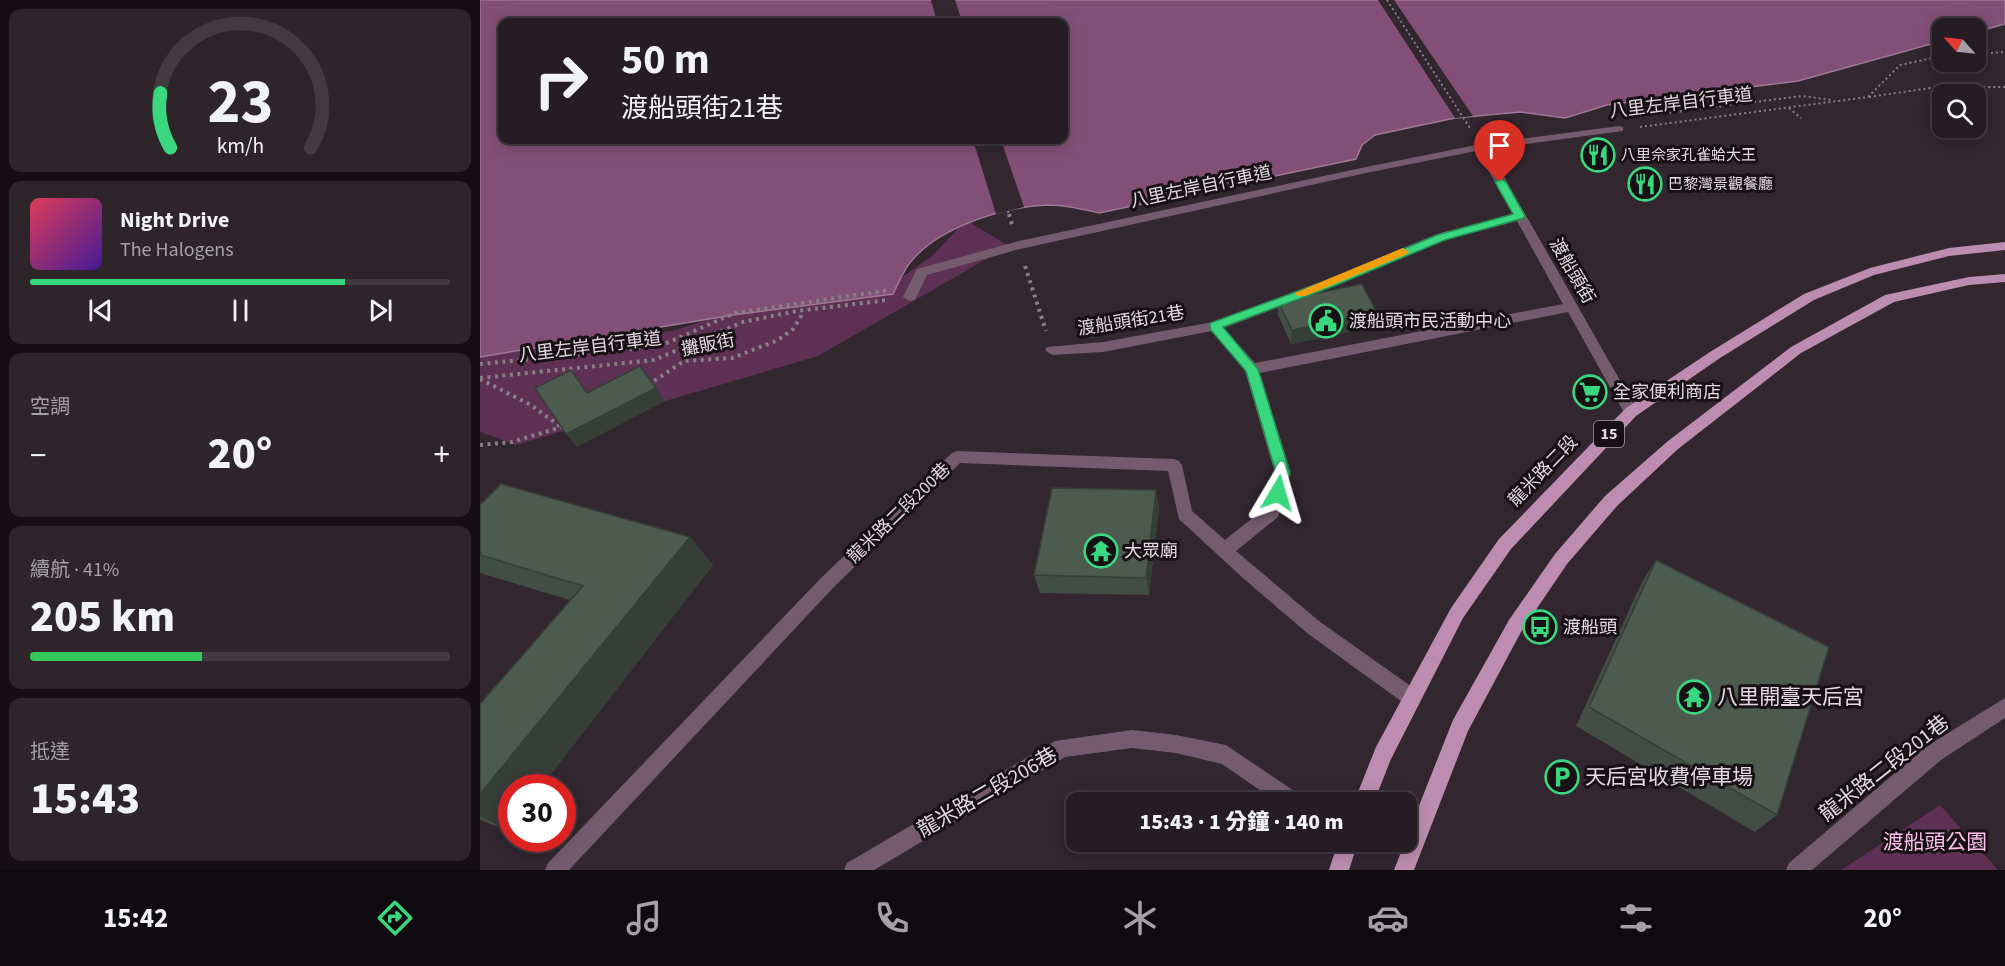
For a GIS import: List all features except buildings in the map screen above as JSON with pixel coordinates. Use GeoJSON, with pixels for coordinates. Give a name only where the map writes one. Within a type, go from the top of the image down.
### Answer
{"type":"FeatureCollection","features":[{"type":"Feature","properties":{"kind":"main road","name":"龍米路二段"},"geometry":{"type":"LineString","coordinates":[[1368,792],[1383,754],[1457,613],[1505,544],[1631,412],[1715,355],[1809,297],[1870,272],[1949,252],[2005,246]]}},
{"type":"Feature","properties":{"kind":"main road"},"geometry":{"type":"LineString","coordinates":[[1404,870],[1460,726],[1515,626],[1561,559],[1611,501],[1673,445],[1796,350],[1890,298],[1969,281],[2005,278]]}},
{"type":"Feature","properties":{"kind":"main road"},"geometry":{"type":"LineString","coordinates":[[1339,870],[1345,852]]}},
{"type":"Feature","properties":{"kind":"street","name":"八里左岸自行車道"},"geometry":{"type":"LineString","coordinates":[[910,297],[922,272],[1019,245],[1481,147],[1619,129]]}},
{"type":"Feature","properties":{"kind":"street","name":"渡船頭街"},"geometry":{"type":"LineString","coordinates":[[1481,147],[1631,412]]}},
{"type":"Feature","properties":{"kind":"street","name":"渡船頭街21巷"},"geometry":{"type":"LineString","coordinates":[[1052,350],[1103,347],[1215,326],[1330,283],[1441,237],[1520,216]]}},
{"type":"Feature","properties":{"kind":"street"},"geometry":{"type":"LineString","coordinates":[[1252,369],[1573,307]]}},
{"type":"Feature","properties":{"kind":"street"},"geometry":{"type":"LineString","coordinates":[[1215,326],[1252,369],[1283,473],[1272,512],[1226,549]]}},
{"type":"Feature","properties":{"kind":"street","name":"龍米路二段200巷"},"geometry":{"type":"LineString","coordinates":[[555,870],[827,583],[957,457],[1174,465],[1185,513],[1226,549],[1250,574],[1313,627],[1412,698]]}},
{"type":"Feature","properties":{"kind":"street","name":"龍米路二段201巷"},"geometry":{"type":"LineString","coordinates":[[1796,870],[1934,753],[2005,707]]}},
{"type":"Feature","properties":{"kind":"street","name":"龍米路二段206巷"},"geometry":{"type":"LineString","coordinates":[[854,870],[1062,748],[1131,739],[1176,744],[1226,755],[1279,792]]}},
{"type":"Feature","properties":{"kind":"path"},"geometry":{"type":"LineString","coordinates":[[1387,0],[1464,117]]}},
{"type":"Feature","properties":{"kind":"path"},"geometry":{"type":"LineString","coordinates":[[1986,53],[2005,52]]}},
{"type":"Feature","properties":{"kind":"path"},"geometry":{"type":"LineString","coordinates":[[1868,97],[1900,66],[1932,58]]}},
{"type":"Feature","properties":{"kind":"path","name":"八里左岸自行車道"},"geometry":{"type":"LineString","coordinates":[[1619,129],[1840,101],[1914,87],[1944,85],[2005,87]]}},
{"type":"Feature","properties":{"kind":"path"},"geometry":{"type":"LineString","coordinates":[[1593,133],[1607,121],[1802,96],[1840,101]]}},
{"type":"Feature","properties":{"kind":"path"},"geometry":{"type":"LineString","coordinates":[[1789,108],[1801,118]]}},
{"type":"Feature","properties":{"kind":"path"},"geometry":{"type":"LineString","coordinates":[[1008,211],[1052,350]]}},
{"type":"Feature","properties":{"kind":"path"},"geometry":{"type":"LineString","coordinates":[[480,364],[660,346],[735,313],[916,285]]}},
{"type":"Feature","properties":{"kind":"path","name":"八里左岸自行車道"},"geometry":{"type":"LineString","coordinates":[[480,379],[654,360],[678,353],[721,329],[745,321],[910,297]]}},
{"type":"Feature","properties":{"kind":"path","name":"攤販街"},"geometry":{"type":"LineString","coordinates":[[647,386],[655,378],[684,361],[732,358],[778,340],[793,329],[803,312]]}},
{"type":"Feature","properties":{"kind":"path"},"geometry":{"type":"LineString","coordinates":[[480,379],[531,405],[561,427]]}},
{"type":"Feature","properties":{"kind":"path"},"geometry":{"type":"LineString","coordinates":[[480,445],[491,446],[540,435],[568,425]]}},
{"type":"Feature","properties":{"kind":"green space"},"geometry":{"type":"Polygon","coordinates":[[[966,220],[1009,246],[818,356],[516,445],[480,432],[480,348],[673,331],[787,293],[887,288],[933,255],[966,220]]]}},
{"type":"Feature","properties":{"kind":"green space","name":"渡船頭公園"},"geometry":{"type":"Polygon","coordinates":[[[1940,805],[1998,870],[1841,870],[1940,805]]]}},
{"type":"Feature","properties":{"kind":"shaded area"},"geometry":{"type":"Polygon","coordinates":[[[480,0],[2005,0],[2005,24],[1986,29],[1986,18],[1932,18],[1932,44],[1798,81],[1607,105],[1565,118],[1520,112],[1455,118],[1375,135],[1362,145],[1356,159],[1099,213],[1068,206],[1049,205],[1014,209],[995,214],[958,227],[926,247],[907,266],[893,294],[733,315],[480,357],[480,0]]]}},
{"type":"Feature","properties":{"kind":"pier"},"geometry":{"type":"Polygon","coordinates":[[[931,0],[955,0],[961,18],[936,18],[931,0]]]}},
{"type":"Feature","properties":{"kind":"pier"},"geometry":{"type":"Polygon","coordinates":[[[1378,0],[1394,0],[1473,116],[1455,118],[1378,0]]]}},
{"type":"Feature","properties":{"kind":"pier"},"geometry":{"type":"Polygon","coordinates":[[[974,144],[1002,144],[1024,207],[996,214],[974,144]]]}},
{"type":"Feature","properties":{"kind":"slow traffic"},"geometry":{"type":"LineString","coordinates":[[1301,293],[1403,252]]}},
{"type":"Feature","properties":{"kind":"place","name":"八里佘家孔雀蛤大王"},"geometry":{"type":"Point","coordinates":[1598,155]}},
{"type":"Feature","properties":{"kind":"place","name":"巴黎灣景觀餐廳"},"geometry":{"type":"Point","coordinates":[1645,184]}},
{"type":"Feature","properties":{"kind":"place","name":"渡船頭市民活動中心"},"geometry":{"type":"Point","coordinates":[1326,321]}},
{"type":"Feature","properties":{"kind":"place","name":"全家便利商店"},"geometry":{"type":"Point","coordinates":[1590,392]}},
{"type":"Feature","properties":{"kind":"place","name":"大眾廟"},"geometry":{"type":"Point","coordinates":[1101,551]}},
{"type":"Feature","properties":{"kind":"place","name":"渡船頭"},"geometry":{"type":"Point","coordinates":[1540,627]}},
{"type":"Feature","properties":{"kind":"place","name":"八里開臺天后宮"},"geometry":{"type":"Point","coordinates":[1694,697]}},
{"type":"Feature","properties":{"kind":"place","name":"天后宮收費停車場"},"geometry":{"type":"Point","coordinates":[1562,777]}},
{"type":"Feature","properties":{"kind":"route"},"geometry":{"type":"LineString","coordinates":[[1278,493],[1283,473],[1252,369],[1215,326],[1260,307],[1330,283],[1441,237],[1520,216],[1500,182]]}}]}
